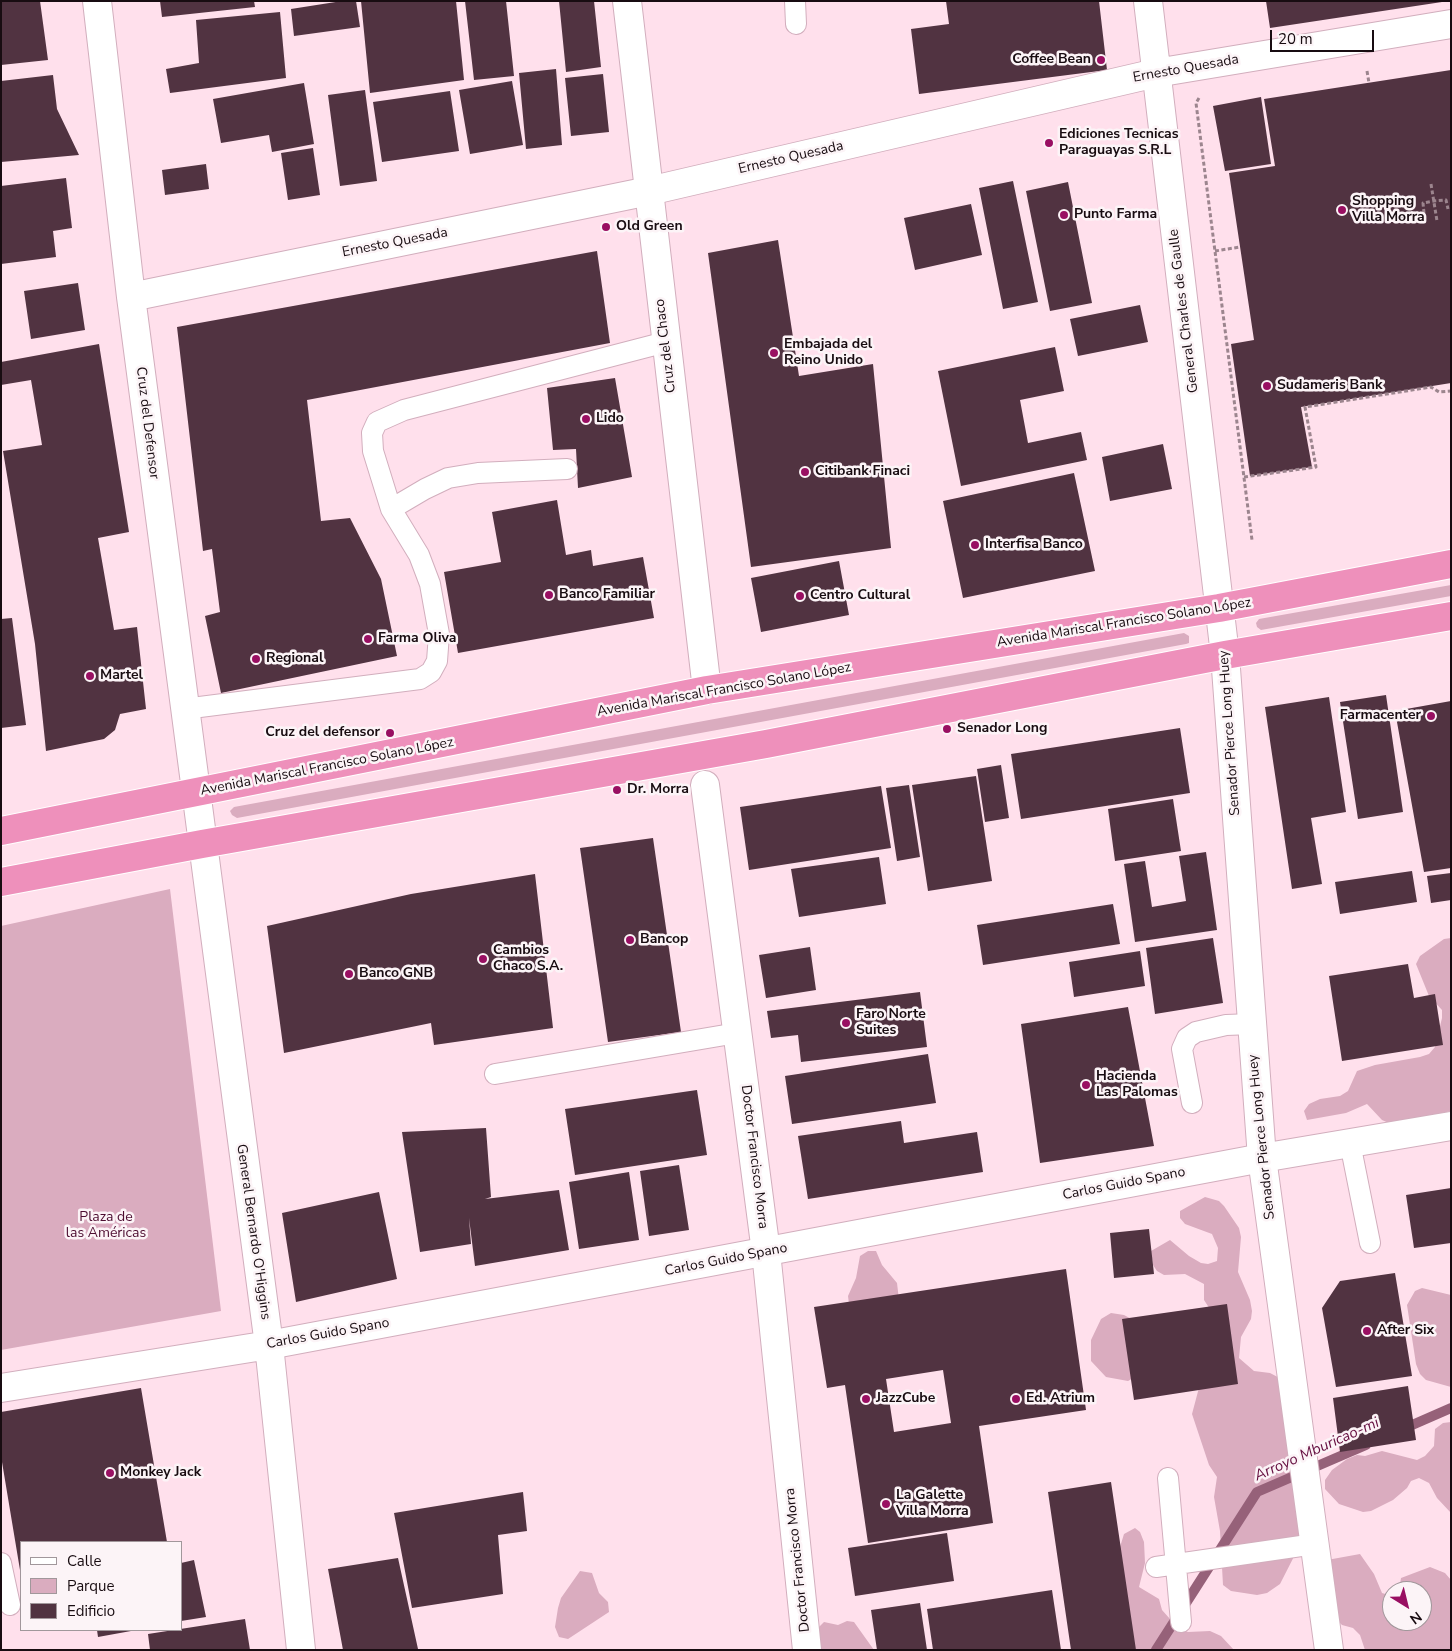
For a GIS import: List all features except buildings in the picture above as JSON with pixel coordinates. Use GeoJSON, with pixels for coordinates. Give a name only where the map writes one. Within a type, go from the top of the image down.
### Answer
{"type":"FeatureCollection","features":[{"type":"Feature","properties":{"kind":"highway","name":"Avenida Mariscal Francisco Solano López"},"geometry":{"type":"LineString","coordinates":[[1,832],[707,690],[1220,614],[1451,564]]}},
{"type":"Feature","properties":{"kind":"highway"},"geometry":{"type":"LineString","coordinates":[[1,882],[202,844],[776,742],[1225,656],[1451,616]]}},
{"type":"Feature","properties":{"kind":"highway"},"geometry":{"type":"LineString","coordinates":[[1,895],[32,876]]}},
{"type":"Feature","properties":{"kind":"street","name":"Cruz del Defensor"},"geometry":{"type":"LineString","coordinates":[[98,1],[131,297],[202,844]]}},
{"type":"Feature","properties":{"kind":"street","name":"Cruz del Chaco"},"geometry":{"type":"LineString","coordinates":[[627,1],[707,690]]}},
{"type":"Feature","properties":{"kind":"street","name":"General Charles de Gaulle"},"geometry":{"type":"LineString","coordinates":[[1148,1],[1220,614]]}},
{"type":"Feature","properties":{"kind":"street","name":"Ernesto Quesada"},"geometry":{"type":"LineString","coordinates":[[131,297],[649,191],[1156,73],[1451,24]]}},
{"type":"Feature","properties":{"kind":"street","name":"Senador Pierce Long Huey"},"geometry":{"type":"LineString","coordinates":[[1220,614],[1225,656],[1262,1158],[1330,1650]]}},
{"type":"Feature","properties":{"kind":"street","name":"Doctor Francisco Morra"},"geometry":{"type":"LineString","coordinates":[[701,755],[766,1252],[808,1650]]}},
{"type":"Feature","properties":{"kind":"street","name":"General Bernardo O'Higgins"},"geometry":{"type":"LineString","coordinates":[[202,844],[268,1345],[301,1650]]}},
{"type":"Feature","properties":{"kind":"street","name":"Carlos Guido Spano"},"geometry":{"type":"LineString","coordinates":[[1,1388],[268,1345],[1262,1158],[1451,1126]]}},
{"type":"Feature","properties":{"kind":"lane"},"geometry":{"type":"LineString","coordinates":[[795,1],[796,24]]}},
{"type":"Feature","properties":{"kind":"lane"},"geometry":{"type":"LineString","coordinates":[[184,710],[420,679],[431,672],[437,661],[439,634],[430,584],[419,555],[391,510],[373,451],[372,433],[377,422],[404,410],[666,342]]}},
{"type":"Feature","properties":{"kind":"lane"},"geometry":{"type":"LineString","coordinates":[[391,510],[425,488],[448,478],[478,473],[567,469]]}},
{"type":"Feature","properties":{"kind":"lane"},"geometry":{"type":"LineString","coordinates":[[1192,1104],[1182,1049],[1186,1038],[1196,1032],[1226,1025],[1252,1024]]}},
{"type":"Feature","properties":{"kind":"lane"},"geometry":{"type":"LineString","coordinates":[[495,1074],[737,1033]]}},
{"type":"Feature","properties":{"kind":"lane"},"geometry":{"type":"LineString","coordinates":[[1350,1143],[1370,1243]]}},
{"type":"Feature","properties":{"kind":"lane"},"geometry":{"type":"LineString","coordinates":[[1168,1478],[1181,1622]]}},
{"type":"Feature","properties":{"kind":"lane"},"geometry":{"type":"LineString","coordinates":[[1156,1568],[1315,1544]]}},
{"type":"Feature","properties":{"kind":"lane"},"geometry":{"type":"LineString","coordinates":[[1,1563],[10,1605]]}},
{"type":"Feature","properties":{"kind":"path"},"geometry":{"type":"LineString","coordinates":[[1367,69],[1369,82]]}},
{"type":"Feature","properties":{"kind":"path"},"geometry":{"type":"LineString","coordinates":[[1196,103],[1252,540]]}},
{"type":"Feature","properties":{"kind":"path"},"geometry":{"type":"LineString","coordinates":[[1431,184],[1437,220]]}},
{"type":"Feature","properties":{"kind":"path"},"geometry":{"type":"LineString","coordinates":[[1424,213],[1423,203],[1446,200],[1448,209]]}},
{"type":"Feature","properties":{"kind":"path"},"geometry":{"type":"LineString","coordinates":[[1215,251],[1240,247]]}},
{"type":"Feature","properties":{"kind":"path"},"geometry":{"type":"LineString","coordinates":[[1244,477],[1316,467],[1305,408],[1431,387],[1439,392],[1451,391]]}},
{"type":"Feature","properties":{"kind":"green space"},"geometry":{"type":"Polygon","coordinates":[[[1451,585],[1451,596],[1261,630],[1257,627],[1256,623],[1259,619],[1451,585]]]}},
{"type":"Feature","properties":{"kind":"green space"},"geometry":{"type":"Polygon","coordinates":[[[1184,633],[1189,636],[1189,643],[237,818],[230,811],[234,807],[1184,633]]]}},
{"type":"Feature","properties":{"kind":"green space","name":"Plaza de las Américas"},"geometry":{"type":"Polygon","coordinates":[[[170,889],[221,1311],[1,1350],[1,926],[170,889]]]}},
{"type":"Feature","properties":{"kind":"green space"},"geometry":{"type":"Polygon","coordinates":[[[1451,938],[1451,1111],[1391,1124],[1382,1120],[1367,1104],[1346,1113],[1307,1120],[1304,1111],[1309,1104],[1320,1099],[1340,1096],[1348,1091],[1357,1071],[1375,1065],[1420,1057],[1429,1054],[1435,1047],[1442,1010],[1429,996],[1416,964],[1420,956],[1444,939],[1451,938]]]}},
{"type":"Feature","properties":{"kind":"green space"},"geometry":{"type":"Polygon","coordinates":[[[1205,1197],[1219,1201],[1224,1206],[1239,1228],[1241,1237],[1238,1272],[1250,1300],[1252,1311],[1251,1319],[1241,1337],[1239,1358],[1254,1371],[1270,1373],[1291,1384],[1307,1531],[1280,1584],[1267,1593],[1257,1595],[1231,1591],[1223,1585],[1220,1531],[1214,1497],[1217,1477],[1209,1465],[1192,1414],[1217,1320],[1204,1300],[1204,1284],[1185,1274],[1164,1275],[1157,1271],[1153,1265],[1151,1251],[1170,1240],[1189,1256],[1201,1263],[1208,1264],[1217,1261],[1218,1248],[1212,1234],[1185,1224],[1180,1218],[1180,1211],[1205,1197]]]}},
{"type":"Feature","properties":{"kind":"green space"},"geometry":{"type":"Polygon","coordinates":[[[868,1251],[876,1251],[882,1265],[897,1283],[899,1300],[849,1304],[848,1296],[856,1278],[860,1256],[868,1251]]]}},
{"type":"Feature","properties":{"kind":"green space"},"geometry":{"type":"Polygon","coordinates":[[[1422,1288],[1451,1295],[1451,1387],[1426,1380],[1420,1374],[1416,1364],[1407,1305],[1415,1291],[1422,1288]]]}},
{"type":"Feature","properties":{"kind":"green space"},"geometry":{"type":"Polygon","coordinates":[[[1111,1313],[1124,1315],[1137,1322],[1141,1374],[1128,1381],[1106,1377],[1091,1361],[1091,1340],[1101,1319],[1111,1313]]]}},
{"type":"Feature","properties":{"kind":"green space"},"geometry":{"type":"Polygon","coordinates":[[[1451,1422],[1451,1513],[1437,1498],[1429,1483],[1419,1478],[1411,1481],[1407,1488],[1393,1500],[1371,1511],[1363,1512],[1339,1504],[1325,1489],[1325,1480],[1332,1470],[1347,1459],[1357,1455],[1365,1456],[1382,1451],[1417,1460],[1425,1456],[1434,1446],[1435,1429],[1443,1423],[1451,1422]]]}},
{"type":"Feature","properties":{"kind":"green space"},"geometry":{"type":"Polygon","coordinates":[[[1135,1528],[1140,1532],[1144,1542],[1145,1563],[1139,1587],[1159,1599],[1162,1610],[1178,1628],[1188,1632],[1210,1631],[1221,1636],[1234,1650],[1114,1650],[1116,1560],[1124,1534],[1135,1528]]]}},
{"type":"Feature","properties":{"kind":"green space"},"geometry":{"type":"Polygon","coordinates":[[[1360,1554],[1374,1574],[1382,1593],[1382,1631],[1432,1631],[1432,1581],[1401,1581],[1401,1578],[1430,1567],[1445,1573],[1451,1580],[1451,1650],[1365,1650],[1360,1635],[1353,1628],[1342,1625],[1334,1617],[1327,1560],[1360,1554]]]}},
{"type":"Feature","properties":{"kind":"green space"},"geometry":{"type":"Polygon","coordinates":[[[580,1571],[592,1573],[599,1593],[608,1602],[609,1612],[568,1639],[559,1637],[555,1627],[561,1598],[580,1571]]]}},
{"type":"Feature","properties":{"kind":"green space"},"geometry":{"type":"Polygon","coordinates":[[[847,1621],[854,1622],[874,1650],[805,1650],[808,1638],[824,1622],[838,1625],[847,1621]]]}},
{"type":"Feature","properties":{"kind":"waterway","name":"Arroyo Mburicao-mi"},"geometry":{"type":"LineString","coordinates":[[1403,1429],[1451,1408]]}},
{"type":"Feature","properties":{"kind":"waterway","name":"Arroyo Mburicao-mi"},"geometry":{"type":"LineString","coordinates":[[1156,1650],[1257,1492],[1366,1445]]}},
{"type":"Feature","properties":{"kind":"place","name":"Coffee Bean"},"geometry":{"type":"Point","coordinates":[1101,60]}},
{"type":"Feature","properties":{"kind":"place","name":"Ediciones Tecnicas Paraguayas S.R.L"},"geometry":{"type":"Point","coordinates":[1049,143]}},
{"type":"Feature","properties":{"kind":"place","name":"Shopping Villa Morra"},"geometry":{"type":"Point","coordinates":[1342,210]}},
{"type":"Feature","properties":{"kind":"place","name":"Punto Farma"},"geometry":{"type":"Point","coordinates":[1064,215]}},
{"type":"Feature","properties":{"kind":"place","name":"Old Green"},"geometry":{"type":"Point","coordinates":[606,227]}},
{"type":"Feature","properties":{"kind":"place","name":"Embajada del Reino Unido"},"geometry":{"type":"Point","coordinates":[774,353]}},
{"type":"Feature","properties":{"kind":"place","name":"Sudameris Bank"},"geometry":{"type":"Point","coordinates":[1267,386]}},
{"type":"Feature","properties":{"kind":"place","name":"Lido"},"geometry":{"type":"Point","coordinates":[586,419]}},
{"type":"Feature","properties":{"kind":"place","name":"Citibank Finaci"},"geometry":{"type":"Point","coordinates":[805,472]}},
{"type":"Feature","properties":{"kind":"place","name":"Interfisa Banco"},"geometry":{"type":"Point","coordinates":[975,545]}},
{"type":"Feature","properties":{"kind":"place","name":"Banco Familiar"},"geometry":{"type":"Point","coordinates":[549,595]}},
{"type":"Feature","properties":{"kind":"place","name":"Centro Cultural"},"geometry":{"type":"Point","coordinates":[800,596]}},
{"type":"Feature","properties":{"kind":"place","name":"Farma Oliva"},"geometry":{"type":"Point","coordinates":[368,639]}},
{"type":"Feature","properties":{"kind":"place","name":"Regional"},"geometry":{"type":"Point","coordinates":[256,659]}},
{"type":"Feature","properties":{"kind":"place","name":"Martel"},"geometry":{"type":"Point","coordinates":[90,676]}},
{"type":"Feature","properties":{"kind":"place","name":"Farmacenter"},"geometry":{"type":"Point","coordinates":[1431,716]}},
{"type":"Feature","properties":{"kind":"place","name":"Senador Long"},"geometry":{"type":"Point","coordinates":[947,729]}},
{"type":"Feature","properties":{"kind":"place","name":"Cruz del defensor"},"geometry":{"type":"Point","coordinates":[390,733]}},
{"type":"Feature","properties":{"kind":"place","name":"Dr. Morra"},"geometry":{"type":"Point","coordinates":[617,790]}},
{"type":"Feature","properties":{"kind":"place","name":"Bancop"},"geometry":{"type":"Point","coordinates":[630,940]}},
{"type":"Feature","properties":{"kind":"place","name":"Cambios Chaco S.A."},"geometry":{"type":"Point","coordinates":[483,959]}},
{"type":"Feature","properties":{"kind":"place","name":"Banco GNB"},"geometry":{"type":"Point","coordinates":[349,974]}},
{"type":"Feature","properties":{"kind":"place","name":"Faro Norte Suites"},"geometry":{"type":"Point","coordinates":[846,1023]}},
{"type":"Feature","properties":{"kind":"place","name":"Hacienda Las Palomas"},"geometry":{"type":"Point","coordinates":[1086,1085]}},
{"type":"Feature","properties":{"kind":"place","name":"After Six"},"geometry":{"type":"Point","coordinates":[1367,1331]}},
{"type":"Feature","properties":{"kind":"place","name":"JazzCube"},"geometry":{"type":"Point","coordinates":[866,1399]}},
{"type":"Feature","properties":{"kind":"place","name":"Ed. Atrium"},"geometry":{"type":"Point","coordinates":[1016,1399]}},
{"type":"Feature","properties":{"kind":"place","name":"Monkey Jack"},"geometry":{"type":"Point","coordinates":[110,1473]}},
{"type":"Feature","properties":{"kind":"place","name":"La Galette Villa Morra"},"geometry":{"type":"Point","coordinates":[886,1504]}}]}
